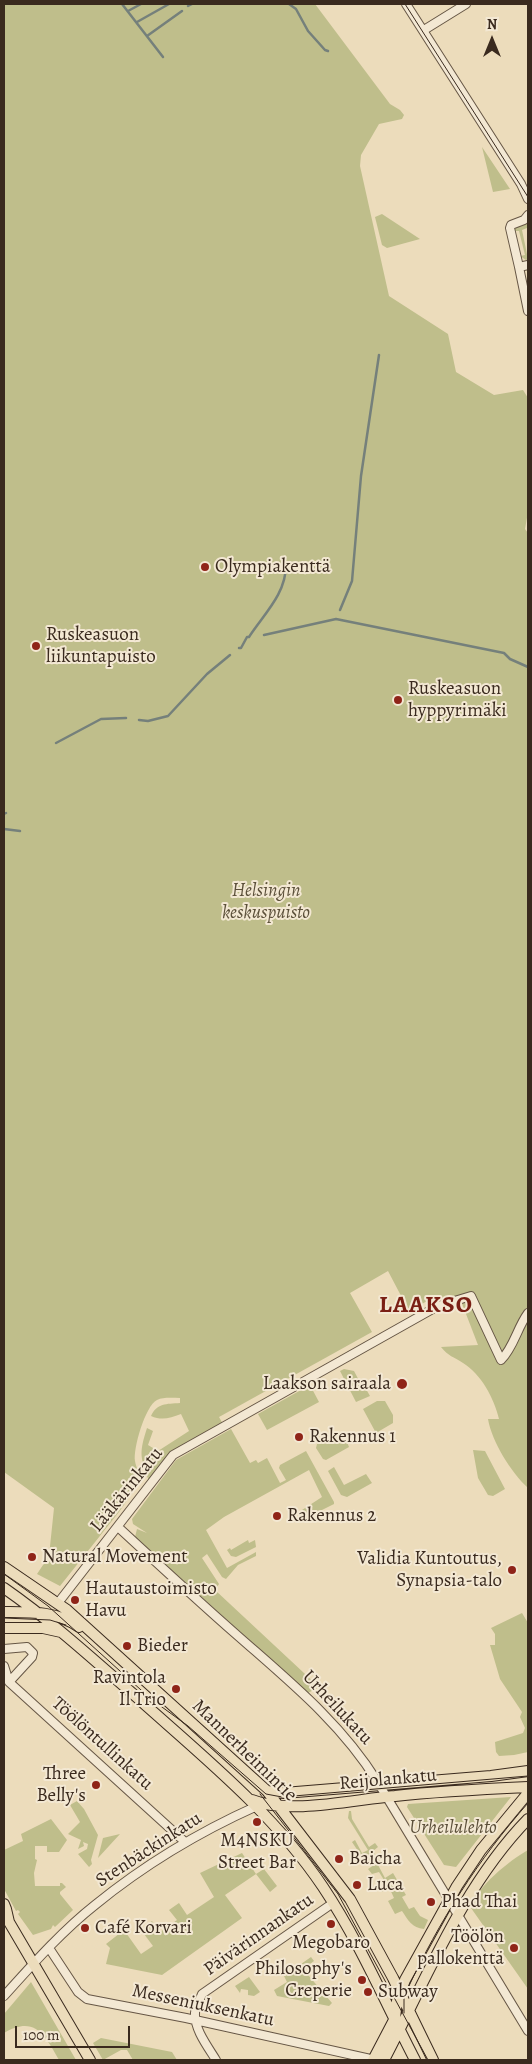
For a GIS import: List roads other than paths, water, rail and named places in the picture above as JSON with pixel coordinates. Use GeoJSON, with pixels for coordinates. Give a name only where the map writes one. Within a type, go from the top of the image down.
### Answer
{"type":"FeatureCollection","features":[{"type":"Feature","properties":{"kind":"main road","name":"Mannerheimintie"},"geometry":{"type":"LineString","coordinates":[[4,1567],[58,1603],[267,1791],[350,1899],[400,1992],[433,2060]]}},
{"type":"Feature","properties":{"kind":"main road","name":"Mannerheimintie"},"geometry":{"type":"LineString","coordinates":[[4,1588],[65,1633],[254,1803],[294,1849],[334,1904],[415,2060]]}},
{"type":"Feature","properties":{"kind":"main road"},"geometry":{"type":"LineString","coordinates":[[4,1612],[39,1613],[62,1618],[91,1633]]}},
{"type":"Feature","properties":{"kind":"main road"},"geometry":{"type":"LineString","coordinates":[[4,1628],[43,1628],[65,1633]]}},
{"type":"Feature","properties":{"kind":"main road","name":"Reijolankatu"},"geometry":{"type":"LineString","coordinates":[[267,1791],[284,1793],[491,1776],[528,1771]]}},
{"type":"Feature","properties":{"kind":"main road","name":"Reijolankatu"},"geometry":{"type":"LineString","coordinates":[[254,1803],[279,1806],[528,1787]]}},
{"type":"Feature","properties":{"kind":"main road"},"geometry":{"type":"LineString","coordinates":[[374,2060],[394,2018],[400,1992],[449,1899],[481,1850],[528,1793]]}},
{"type":"Feature","properties":{"kind":"main road"},"geometry":{"type":"LineString","coordinates":[[384,2060],[458,1914],[492,1861],[528,1819]]}},
{"type":"Feature","properties":{"kind":"main road"},"geometry":{"type":"LineString","coordinates":[[4,1904],[6,1920],[90,2060]]}},
{"type":"Feature","properties":{"kind":"street"},"geometry":{"type":"LineString","coordinates":[[406,4],[528,199]]}},
{"type":"Feature","properties":{"kind":"street"},"geometry":{"type":"LineString","coordinates":[[424,30],[466,4]]}},
{"type":"Feature","properties":{"kind":"street"},"geometry":{"type":"LineString","coordinates":[[520,184],[528,189]]}},
{"type":"Feature","properties":{"kind":"street"},"geometry":{"type":"LineString","coordinates":[[528,215],[524,220],[511,225],[510,228],[528,311]]}},
{"type":"Feature","properties":{"kind":"street"},"geometry":{"type":"LineString","coordinates":[[519,267],[528,265]]}},
{"type":"Feature","properties":{"kind":"street","name":"Lääkärinkatu"},"geometry":{"type":"LineString","coordinates":[[58,1603],[173,1455],[438,1306],[471,1296],[502,1360],[509,1352],[528,1314]]}},
{"type":"Feature","properties":{"kind":"street","name":"Urheilukatu"},"geometry":{"type":"LineString","coordinates":[[116,1529],[312,1702],[352,1745],[380,1785],[528,2031]]}},
{"type":"Feature","properties":{"kind":"street"},"geometry":{"type":"LineString","coordinates":[[4,1649],[27,1647],[33,1653],[32,1657],[10,1682]]}},
{"type":"Feature","properties":{"kind":"street","name":"Töölöntullinkatu"},"geometry":{"type":"LineString","coordinates":[[4,1666],[10,1682],[185,1842]]}},
{"type":"Feature","properties":{"kind":"street","name":"Stenbäckinkatu"},"geometry":{"type":"LineString","coordinates":[[4,1996],[49,1948],[113,1890],[185,1842],[254,1803]]}},
{"type":"Feature","properties":{"kind":"street","name":"Päivärinnankatu"},"geometry":{"type":"LineString","coordinates":[[196,2021],[195,2012],[202,1994],[334,1904]]}},
{"type":"Feature","properties":{"kind":"street","name":"Messeniuksenkatu"},"geometry":{"type":"LineString","coordinates":[[49,1948],[78,1992],[87,1998],[374,2060]]}},
{"type":"Feature","properties":{"kind":"street"},"geometry":{"type":"LineString","coordinates":[[196,2021],[203,2038],[216,2060]]}},
{"type":"Feature","properties":{"kind":"waterway"},"geometry":{"type":"LineString","coordinates":[[122,4],[163,57]]}},
{"type":"Feature","properties":{"kind":"waterway"},"geometry":{"type":"LineString","coordinates":[[128,11],[141,4]]}},
{"type":"Feature","properties":{"kind":"waterway"},"geometry":{"type":"LineString","coordinates":[[137,22],[169,4]]}},
{"type":"Feature","properties":{"kind":"waterway"},"geometry":{"type":"LineString","coordinates":[[188,6],[192,4]]}},
{"type":"Feature","properties":{"kind":"waterway"},"geometry":{"type":"LineString","coordinates":[[289,4],[296,9],[308,31],[328,51]]}},
{"type":"Feature","properties":{"kind":"waterway"},"geometry":{"type":"LineString","coordinates":[[147,36],[182,11]]}},
{"type":"Feature","properties":{"kind":"waterway"},"geometry":{"type":"LineString","coordinates":[[340,610],[352,581],[361,476],[379,355]]}},
{"type":"Feature","properties":{"kind":"waterway"},"geometry":{"type":"LineString","coordinates":[[239,648],[249,637],[278,594],[285,575],[286,565]]}},
{"type":"Feature","properties":{"kind":"waterway"},"geometry":{"type":"LineString","coordinates":[[264,635],[336,619],[504,653],[510,659],[528,667]]}},
{"type":"Feature","properties":{"kind":"waterway"},"geometry":{"type":"LineString","coordinates":[[139,720],[148,721],[168,716],[207,674],[230,655]]}},
{"type":"Feature","properties":{"kind":"waterway"},"geometry":{"type":"LineString","coordinates":[[56,743],[101,719],[126,718]]}},
{"type":"Feature","properties":{"kind":"waterway"},"geometry":{"type":"LineString","coordinates":[[4,829],[20,831]]}},
{"type":"Feature","properties":{"kind":"tram line"},"geometry":{"type":"LineString","coordinates":[[405,4],[528,197]]}},
{"type":"Feature","properties":{"kind":"tram line"},"geometry":{"type":"LineString","coordinates":[[4,1574],[48,1606],[151,1699],[188,1726],[266,1794],[282,1797],[528,1776]]}},
{"type":"Feature","properties":{"kind":"tram line"},"geometry":{"type":"LineString","coordinates":[[4,1618],[50,1620],[66,1625]]}},
{"type":"Feature","properties":{"kind":"tram line"},"geometry":{"type":"LineString","coordinates":[[260,1794],[338,1894],[428,2060]]}},
{"type":"Feature","properties":{"kind":"tram line"},"geometry":{"type":"LineString","coordinates":[[404,2013],[404,1999],[407,1990],[446,1915],[492,1847],[528,1803]]}},
{"type":"Feature","properties":{"kind":"place","name":"Olympiakenttä"},"geometry":{"type":"Point","coordinates":[205,567]}},
{"type":"Feature","properties":{"kind":"place","name":"Ruskeasuon liikuntapuisto"},"geometry":{"type":"Point","coordinates":[36,646]}},
{"type":"Feature","properties":{"kind":"place","name":"Ruskeasuon hyppyrimäki"},"geometry":{"type":"Point","coordinates":[398,700]}},
{"type":"Feature","properties":{"kind":"place","name":"Laakson sairaala"},"geometry":{"type":"Point","coordinates":[402,1384]}},
{"type":"Feature","properties":{"kind":"place","name":"Rakennus 1"},"geometry":{"type":"Point","coordinates":[299,1437]}},
{"type":"Feature","properties":{"kind":"place","name":"Rakennus 2"},"geometry":{"type":"Point","coordinates":[277,1516]}},
{"type":"Feature","properties":{"kind":"place","name":"Natural Movement"},"geometry":{"type":"Point","coordinates":[32,1557]}},
{"type":"Feature","properties":{"kind":"place","name":"Validia Kuntoutus, Synapsia-talo"},"geometry":{"type":"Point","coordinates":[512,1570]}},
{"type":"Feature","properties":{"kind":"place","name":"Hautaustoimisto Havu"},"geometry":{"type":"Point","coordinates":[75,1600]}},
{"type":"Feature","properties":{"kind":"place","name":"Bieder"},"geometry":{"type":"Point","coordinates":[127,1646]}},
{"type":"Feature","properties":{"kind":"place","name":"Ravintola Il Trio"},"geometry":{"type":"Point","coordinates":[176,1689]}},
{"type":"Feature","properties":{"kind":"place","name":"Three Belly's"},"geometry":{"type":"Point","coordinates":[96,1785]}},
{"type":"Feature","properties":{"kind":"place","name":"M4NSKU Street Bar"},"geometry":{"type":"Point","coordinates":[257,1822]}},
{"type":"Feature","properties":{"kind":"place","name":"Baicha"},"geometry":{"type":"Point","coordinates":[339,1859]}},
{"type":"Feature","properties":{"kind":"place","name":"Luca"},"geometry":{"type":"Point","coordinates":[357,1885]}},
{"type":"Feature","properties":{"kind":"place","name":"Phad Thai"},"geometry":{"type":"Point","coordinates":[431,1902]}},
{"type":"Feature","properties":{"kind":"place","name":"Megobaro"},"geometry":{"type":"Point","coordinates":[331,1924]}},
{"type":"Feature","properties":{"kind":"place","name":"Café Korvari"},"geometry":{"type":"Point","coordinates":[85,1928]}},
{"type":"Feature","properties":{"kind":"place","name":"Töölön pallokenttä"},"geometry":{"type":"Point","coordinates":[514,1948]}},
{"type":"Feature","properties":{"kind":"place","name":"Philosophy's Creperie"},"geometry":{"type":"Point","coordinates":[362,1980]}},
{"type":"Feature","properties":{"kind":"place","name":"Subway"},"geometry":{"type":"Point","coordinates":[368,1992]}},
{"type":"Feature","properties":{"kind":"district","name":"LAAKSO"},"geometry":{"type":"Point","coordinates":[426,1306]}},
{"type":"Feature","properties":{"kind":"park label","name":"Helsingin keskuspuisto"},"geometry":{"type":"Point","coordinates":[266,902]}},
{"type":"Feature","properties":{"kind":"park label","name":"Urheilulehto"},"geometry":{"type":"Point","coordinates":[453,1828]}}]}
